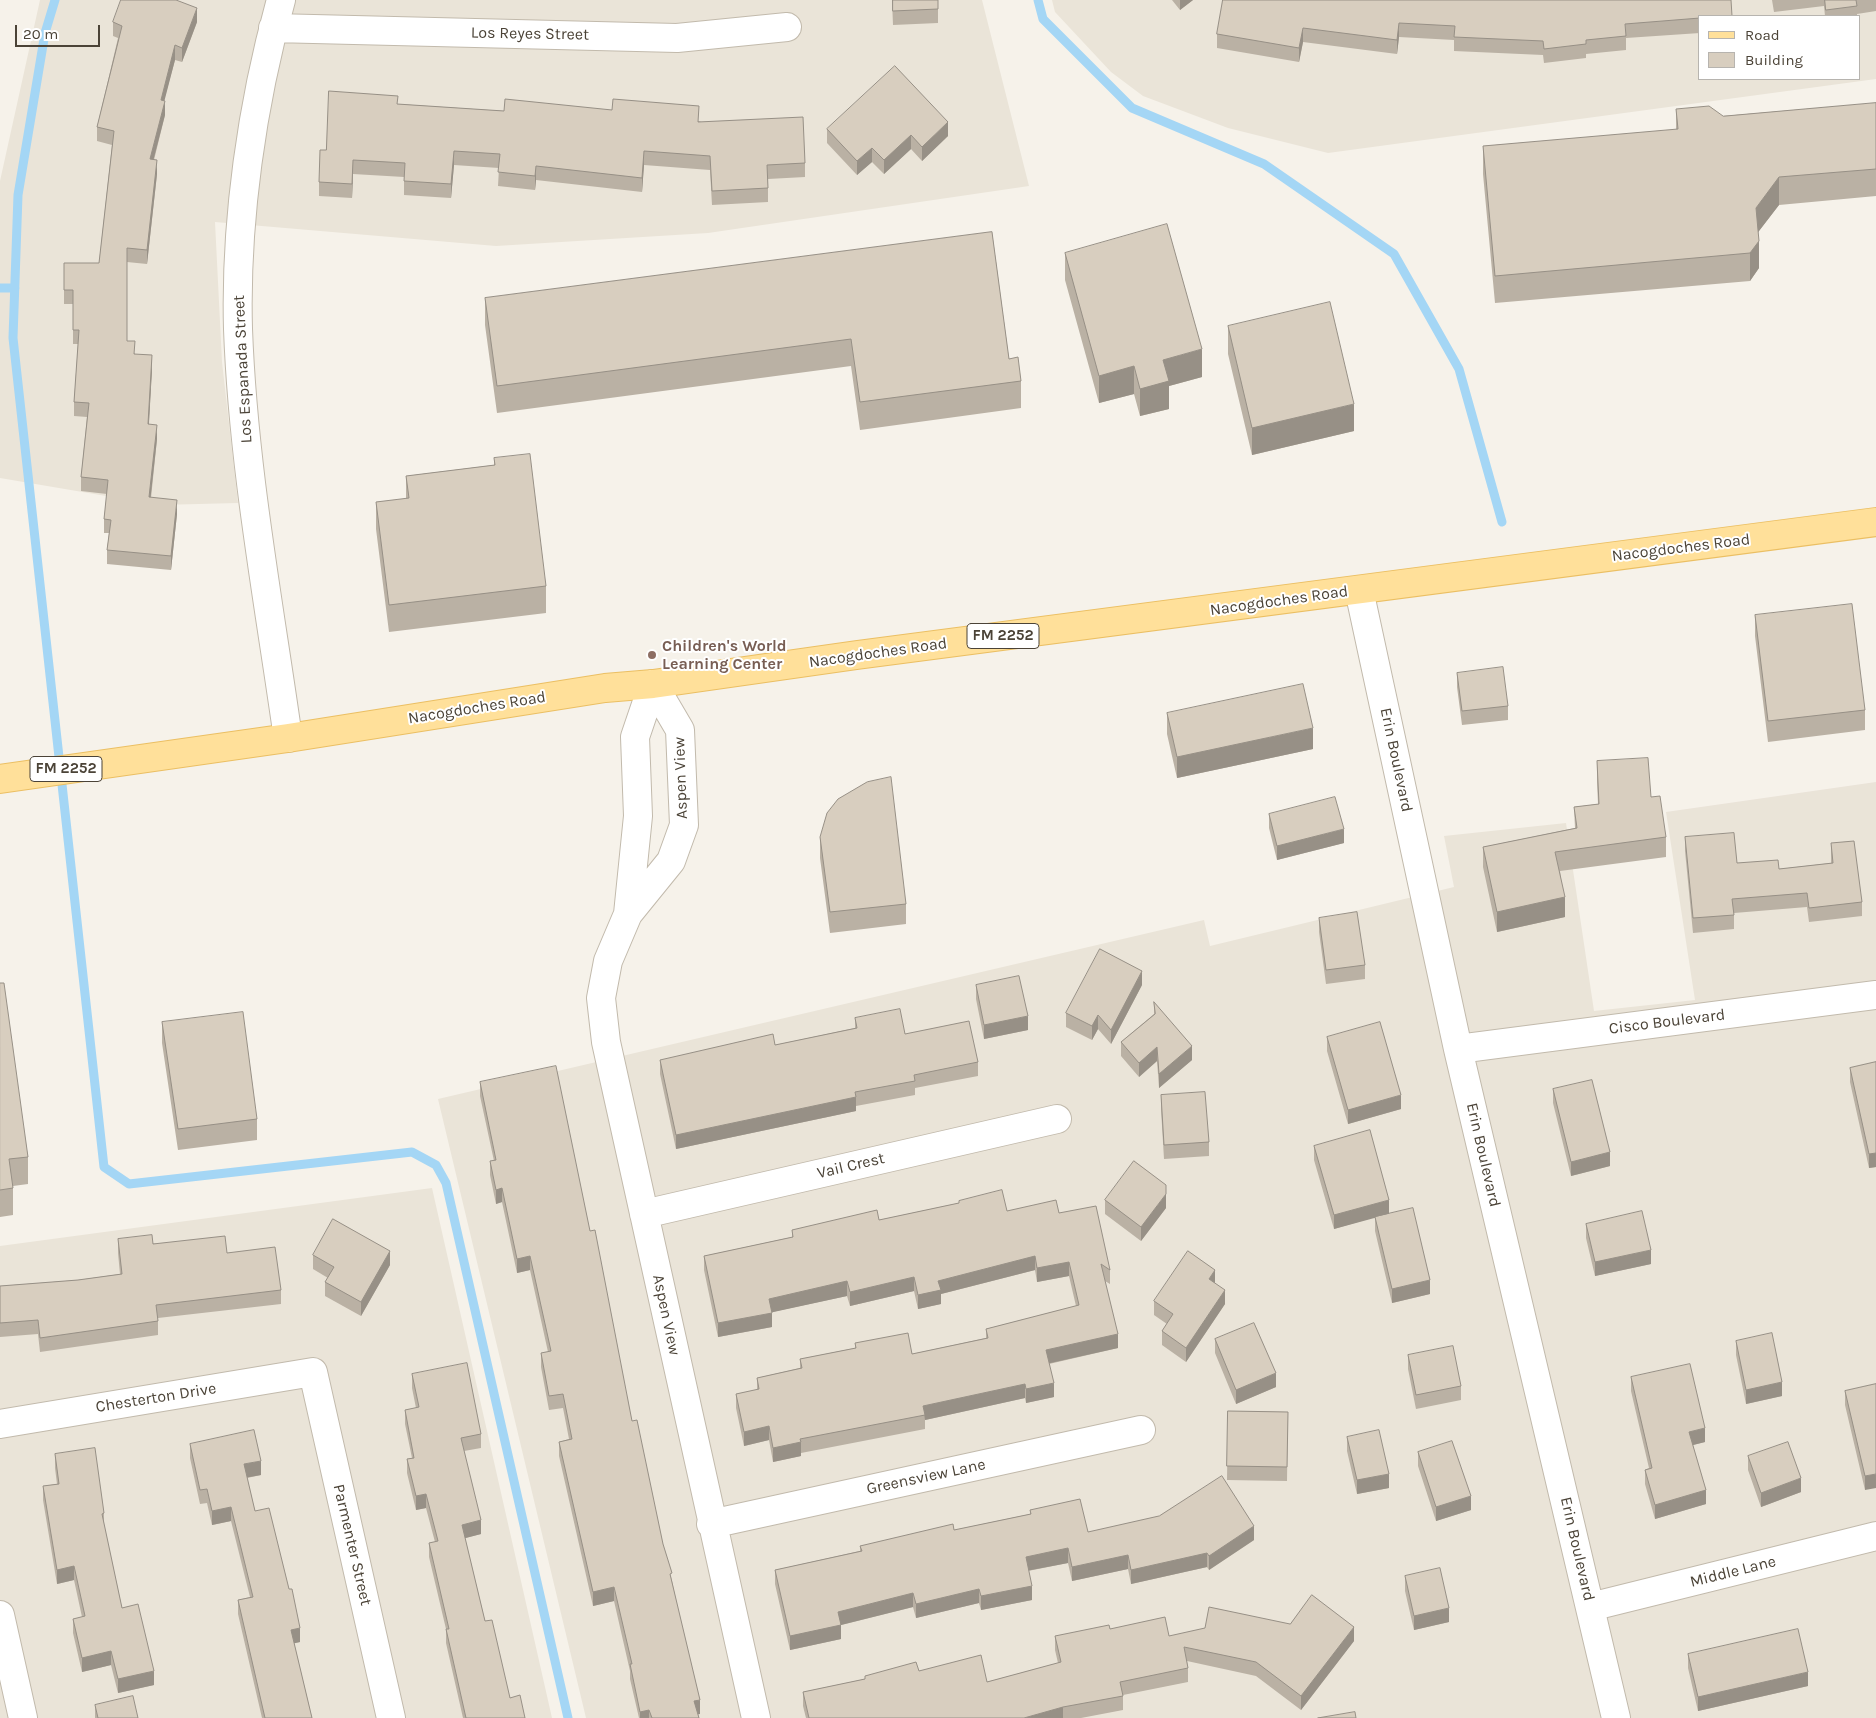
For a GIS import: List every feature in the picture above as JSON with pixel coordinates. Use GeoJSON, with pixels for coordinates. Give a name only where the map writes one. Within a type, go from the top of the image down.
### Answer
{"type":"FeatureCollection","features":[{"type":"Feature","properties":{"kind":"main road","name":"Nacogdoches Road"},"geometry":{"type":"LineString","coordinates":[[0,779],[288,738],[605,688],[653,684],[1876,522]]}},
{"type":"Feature","properties":{"kind":"street","name":"Los Espanada Street"},"geometry":{"type":"LineString","coordinates":[[281,0],[273,28],[247,172],[240,244],[238,328],[248,455],[288,738]]}},
{"type":"Feature","properties":{"kind":"street","name":"Los Reyes Street"},"geometry":{"type":"LineString","coordinates":[[273,28],[676,38],[787,27]]}},
{"type":"Feature","properties":{"kind":"street","name":"Erin Boulevard"},"geometry":{"type":"LineString","coordinates":[[1359,590],[1458,1049],[1616,1718]]}},
{"type":"Feature","properties":{"kind":"street","name":"Aspen View"},"geometry":{"type":"LineString","coordinates":[[628,914],[638,816],[635,737],[653,684]]}},
{"type":"Feature","properties":{"kind":"street","name":"Aspen View"},"geometry":{"type":"LineString","coordinates":[[653,684],[680,730],[684,826],[671,861],[628,914],[608,961],[601,998],[606,1042],[756,1718]]}},
{"type":"Feature","properties":{"kind":"street","name":"Cisco Boulevard"},"geometry":{"type":"LineString","coordinates":[[1458,1049],[1876,995]]}},
{"type":"Feature","properties":{"kind":"street","name":"Vail Crest"},"geometry":{"type":"LineString","coordinates":[[644,1214],[1057,1119]]}},
{"type":"Feature","properties":{"kind":"street","name":"Chesterton Drive"},"geometry":{"type":"LineString","coordinates":[[0,1424],[313,1372]]}},
{"type":"Feature","properties":{"kind":"street","name":"Parmenter Street"},"geometry":{"type":"LineString","coordinates":[[313,1372],[391,1718]]}},
{"type":"Feature","properties":{"kind":"street","name":"Greensview Lane"},"geometry":{"type":"LineString","coordinates":[[712,1524],[1141,1430]]}},
{"type":"Feature","properties":{"kind":"street","name":"Middle Lane"},"geometry":{"type":"LineString","coordinates":[[1590,1607],[1876,1536]]}},
{"type":"Feature","properties":{"kind":"street"},"geometry":{"type":"LineString","coordinates":[[0,1615],[23,1718]]}},
{"type":"Feature","properties":{"kind":"shaded area"},"geometry":{"type":"Polygon","coordinates":[[[40,0],[982,0],[1029,186],[708,233],[496,246],[215,222],[222,362],[238,503],[159,505],[0,478],[0,181],[40,0]]]}},
{"type":"Feature","properties":{"kind":"shaded area"},"geometry":{"type":"Polygon","coordinates":[[[1052,0],[1876,0],[1876,79],[1328,153],[1228,128],[1143,96],[1111,72],[1055,12],[1052,0]]]}},
{"type":"Feature","properties":{"kind":"shaded area"},"geometry":{"type":"Polygon","coordinates":[[[1876,782],[1876,1718],[586,1718],[438,1099],[1204,920],[1210,946],[1454,887],[1444,836],[1566,823],[1594,1011],[1695,1000],[1666,812],[1876,782]]]}},
{"type":"Feature","properties":{"kind":"shaded area"},"geometry":{"type":"Polygon","coordinates":[[[432,1188],[552,1718],[0,1718],[0,1246],[432,1188]]]}},
{"type":"Feature","properties":{"kind":"building"},"geometry":{"type":"Polygon","coordinates":[[[121,0],[176,0],[197,8],[182,48],[175,45],[161,100],[165,101],[150,159],[157,160],[147,250],[127,248],[127,341],[135,341],[134,354],[152,355],[148,424],[157,425],[149,497],[177,500],[171,556],[107,550],[111,520],[104,519],[108,480],[81,477],[89,403],[74,402],[79,330],[73,330],[73,290],[64,290],[64,263],[99,263],[114,131],[97,127],[122,26],[113,22],[121,0]]]}},
{"type":"Feature","properties":{"kind":"building"},"geometry":{"type":"Polygon","coordinates":[[[893,0],[938,0],[938,9],[893,11],[893,0]]]}},
{"type":"Feature","properties":{"kind":"building"},"geometry":{"type":"Polygon","coordinates":[[[1223,0],[1731,0],[1732,15],[1698,15],[1698,18],[1625,24],[1626,36],[1586,40],[1586,44],[1544,49],[1543,41],[1454,37],[1455,26],[1399,23],[1397,40],[1303,28],[1299,48],[1217,34],[1223,0]]]}},
{"type":"Feature","properties":{"kind":"building"},"geometry":{"type":"Polygon","coordinates":[[[1825,0],[1856,0],[1857,6],[1826,10],[1825,0]]]}},
{"type":"Feature","properties":{"kind":"building"},"geometry":{"type":"Polygon","coordinates":[[[895,66],[948,122],[922,147],[911,135],[884,160],[872,148],[857,161],[827,129],[895,66]]]}},
{"type":"Feature","properties":{"kind":"building"},"geometry":{"type":"Polygon","coordinates":[[[329,91],[398,96],[397,104],[504,111],[505,99],[612,110],[613,99],[699,106],[698,122],[803,117],[805,163],[767,165],[768,188],[712,191],[710,156],[644,151],[642,178],[536,166],[535,176],[498,172],[500,154],[454,151],[451,184],[404,181],[405,163],[353,160],[352,184],[319,182],[320,150],[326,150],[329,91]]]}},
{"type":"Feature","properties":{"kind":"building"},"geometry":{"type":"Polygon","coordinates":[[[1876,103],[1876,169],[1779,177],[1756,208],[1759,241],[1750,253],[1495,276],[1483,146],[1678,129],[1676,109],[1709,106],[1723,116],[1876,103]]]}},
{"type":"Feature","properties":{"kind":"building"},"geometry":{"type":"Polygon","coordinates":[[[1167,224],[1202,349],[1163,360],[1169,381],[1140,389],[1134,366],[1099,376],[1065,253],[1167,224]]]}},
{"type":"Feature","properties":{"kind":"building"},"geometry":{"type":"Polygon","coordinates":[[[992,232],[1009,359],[1018,357],[1021,381],[860,402],[851,339],[497,386],[485,298],[992,232]]]}},
{"type":"Feature","properties":{"kind":"building"},"geometry":{"type":"Polygon","coordinates":[[[1330,302],[1354,404],[1252,428],[1228,326],[1330,302]]]}},
{"type":"Feature","properties":{"kind":"building"},"geometry":{"type":"Polygon","coordinates":[[[530,454],[546,586],[389,605],[376,502],[409,498],[406,476],[495,465],[494,458],[530,454]]]}},
{"type":"Feature","properties":{"kind":"building"},"geometry":{"type":"Polygon","coordinates":[[[1852,604],[1865,710],[1768,721],[1755,615],[1852,604]]]}},
{"type":"Feature","properties":{"kind":"building"},"geometry":{"type":"Polygon","coordinates":[[[1503,667],[1508,706],[1462,711],[1457,673],[1503,667]]]}},
{"type":"Feature","properties":{"kind":"building"},"geometry":{"type":"Polygon","coordinates":[[[1303,684],[1313,728],[1177,757],[1167,713],[1303,684]]]}},
{"type":"Feature","properties":{"kind":"building"},"geometry":{"type":"Polygon","coordinates":[[[1648,758],[1651,797],[1660,796],[1666,837],[1555,852],[1565,897],[1497,912],[1483,847],[1577,828],[1574,807],[1599,804],[1597,761],[1648,758]]]}},
{"type":"Feature","properties":{"kind":"building"},"geometry":{"type":"Polygon","coordinates":[[[891,777],[906,904],[830,912],[820,837],[827,813],[838,799],[867,782],[891,777]]]}},
{"type":"Feature","properties":{"kind":"building"},"geometry":{"type":"Polygon","coordinates":[[[1335,797],[1344,829],[1277,846],[1269,814],[1335,797]]]}},
{"type":"Feature","properties":{"kind":"building"},"geometry":{"type":"Polygon","coordinates":[[[1734,833],[1737,863],[1778,860],[1779,869],[1833,863],[1831,843],[1854,841],[1862,902],[1809,908],[1807,893],[1732,899],[1734,915],[1693,918],[1685,837],[1734,833]]]}},
{"type":"Feature","properties":{"kind":"building"},"geometry":{"type":"Polygon","coordinates":[[[1357,912],[1365,965],[1326,970],[1319,918],[1357,912]]]}},
{"type":"Feature","properties":{"kind":"building"},"geometry":{"type":"Polygon","coordinates":[[[1100,949],[1142,971],[1111,1030],[1098,1015],[1092,1026],[1066,1013],[1100,949]]]}},
{"type":"Feature","properties":{"kind":"building"},"geometry":{"type":"Polygon","coordinates":[[[1019,976],[1028,1016],[984,1025],[976,985],[1019,976]]]}},
{"type":"Feature","properties":{"kind":"building"},"geometry":{"type":"Polygon","coordinates":[[[0,983],[4,983],[28,1157],[9,1159],[13,1188],[0,1190],[0,983]]]}},
{"type":"Feature","properties":{"kind":"building"},"geometry":{"type":"Polygon","coordinates":[[[1154,1002],[1192,1046],[1159,1074],[1157,1047],[1139,1063],[1121,1042],[1155,1014],[1154,1002]]]}},
{"type":"Feature","properties":{"kind":"building"},"geometry":{"type":"Polygon","coordinates":[[[900,1009],[905,1034],[969,1021],[978,1062],[914,1075],[915,1081],[855,1092],[856,1097],[676,1135],[660,1060],[773,1034],[775,1045],[857,1028],[855,1018],[900,1009]]]}},
{"type":"Feature","properties":{"kind":"building"},"geometry":{"type":"Polygon","coordinates":[[[243,1012],[257,1119],[178,1129],[162,1022],[243,1012]]]}},
{"type":"Feature","properties":{"kind":"building"},"geometry":{"type":"Polygon","coordinates":[[[1380,1022],[1401,1095],[1348,1110],[1327,1037],[1380,1022]]]}},
{"type":"Feature","properties":{"kind":"building"},"geometry":{"type":"Polygon","coordinates":[[[1876,1062],[1876,1153],[1869,1154],[1850,1068],[1876,1062]]]}},
{"type":"Feature","properties":{"kind":"building"},"geometry":{"type":"Polygon","coordinates":[[[556,1066],[590,1231],[595,1230],[632,1421],[637,1420],[663,1544],[672,1573],[670,1574],[700,1700],[694,1701],[699,1718],[652,1718],[649,1710],[640,1712],[630,1664],[632,1664],[614,1587],[593,1592],[559,1442],[572,1439],[563,1394],[549,1396],[541,1353],[551,1351],[530,1256],[517,1259],[502,1188],[496,1190],[490,1161],[496,1160],[480,1082],[556,1066]]]}},
{"type":"Feature","properties":{"kind":"building"},"geometry":{"type":"Polygon","coordinates":[[[1592,1080],[1610,1152],[1571,1162],[1553,1089],[1592,1080]]]}},
{"type":"Feature","properties":{"kind":"building"},"geometry":{"type":"Polygon","coordinates":[[[1205,1092],[1209,1142],[1164,1145],[1161,1095],[1205,1092]]]}},
{"type":"Feature","properties":{"kind":"building"},"geometry":{"type":"Polygon","coordinates":[[[1370,1130],[1389,1200],[1334,1215],[1314,1146],[1370,1130]]]}},
{"type":"Feature","properties":{"kind":"building"},"geometry":{"type":"Polygon","coordinates":[[[1134,1161],[1166,1185],[1166,1194],[1141,1227],[1105,1200],[1134,1161]]]}},
{"type":"Feature","properties":{"kind":"building"},"geometry":{"type":"Polygon","coordinates":[[[1002,1190],[1007,1211],[1056,1200],[1059,1213],[1096,1206],[1110,1270],[1101,1264],[1118,1334],[1046,1350],[1054,1383],[1026,1389],[1025,1384],[923,1406],[925,1415],[800,1439],[801,1442],[773,1448],[769,1426],[744,1432],[736,1394],[759,1389],[757,1378],[802,1368],[800,1359],[856,1348],[855,1343],[908,1333],[912,1354],[988,1338],[986,1329],[1079,1305],[1069,1262],[1037,1268],[1035,1256],[938,1281],[941,1290],[918,1295],[914,1277],[850,1292],[847,1281],[769,1299],[772,1313],[718,1323],[704,1256],[793,1237],[792,1230],[877,1210],[879,1220],[959,1203],[959,1201],[1002,1190]]]}},
{"type":"Feature","properties":{"kind":"building"},"geometry":{"type":"Polygon","coordinates":[[[1413,1208],[1430,1280],[1392,1289],[1375,1217],[1413,1208]]]}},
{"type":"Feature","properties":{"kind":"building"},"geometry":{"type":"Polygon","coordinates":[[[1642,1211],[1651,1250],[1595,1262],[1586,1224],[1642,1211]]]}},
{"type":"Feature","properties":{"kind":"building"},"geometry":{"type":"Polygon","coordinates":[[[333,1219],[390,1251],[361,1302],[325,1282],[334,1267],[313,1255],[333,1219]]]}},
{"type":"Feature","properties":{"kind":"building"},"geometry":{"type":"Polygon","coordinates":[[[152,1235],[153,1244],[225,1236],[227,1253],[275,1247],[281,1290],[156,1305],[158,1321],[40,1338],[38,1320],[0,1323],[0,1286],[78,1280],[122,1274],[118,1239],[152,1235]]]}},
{"type":"Feature","properties":{"kind":"building"},"geometry":{"type":"Polygon","coordinates":[[[1188,1251],[1215,1270],[1209,1279],[1225,1290],[1186,1348],[1162,1331],[1173,1314],[1154,1301],[1188,1251]]]}},
{"type":"Feature","properties":{"kind":"building"},"geometry":{"type":"Polygon","coordinates":[[[1254,1323],[1276,1373],[1236,1390],[1215,1339],[1254,1323]]]}},
{"type":"Feature","properties":{"kind":"building"},"geometry":{"type":"Polygon","coordinates":[[[1772,1333],[1782,1382],[1746,1390],[1736,1341],[1772,1333]]]}},
{"type":"Feature","properties":{"kind":"building"},"geometry":{"type":"Polygon","coordinates":[[[1453,1346],[1461,1386],[1416,1395],[1408,1355],[1453,1346]]]}},
{"type":"Feature","properties":{"kind":"building"},"geometry":{"type":"Polygon","coordinates":[[[467,1363],[481,1434],[461,1438],[481,1520],[462,1525],[485,1621],[492,1620],[510,1698],[520,1695],[525,1718],[466,1718],[446,1629],[449,1629],[429,1543],[438,1541],[426,1494],[416,1496],[407,1459],[414,1458],[405,1410],[419,1407],[412,1374],[467,1363]]]}},
{"type":"Feature","properties":{"kind":"building"},"geometry":{"type":"Polygon","coordinates":[[[1690,1364],[1705,1428],[1689,1432],[1706,1490],[1655,1505],[1645,1470],[1652,1468],[1631,1377],[1690,1364]]]}},
{"type":"Feature","properties":{"kind":"building"},"geometry":{"type":"Polygon","coordinates":[[[1876,1384],[1876,1474],[1865,1476],[1845,1391],[1876,1384]]]}},
{"type":"Feature","properties":{"kind":"building"},"geometry":{"type":"Polygon","coordinates":[[[1228,1411],[1288,1412],[1287,1467],[1227,1466],[1228,1411]]]}},
{"type":"Feature","properties":{"kind":"building"},"geometry":{"type":"Polygon","coordinates":[[[254,1430],[261,1461],[244,1464],[255,1511],[269,1508],[289,1589],[292,1589],[300,1628],[291,1630],[312,1718],[265,1718],[238,1600],[253,1597],[231,1507],[212,1511],[207,1489],[200,1490],[190,1444],[254,1430]]]}},
{"type":"Feature","properties":{"kind":"building"},"geometry":{"type":"Polygon","coordinates":[[[1379,1430],[1389,1474],[1357,1480],[1347,1437],[1379,1430]]]}},
{"type":"Feature","properties":{"kind":"building"},"geometry":{"type":"Polygon","coordinates":[[[1452,1441],[1471,1496],[1436,1507],[1418,1452],[1452,1441]]]}},
{"type":"Feature","properties":{"kind":"building"},"geometry":{"type":"Polygon","coordinates":[[[1788,1442],[1801,1478],[1761,1493],[1748,1456],[1788,1442]]]}},
{"type":"Feature","properties":{"kind":"building"},"geometry":{"type":"Polygon","coordinates":[[[95,1448],[104,1513],[102,1514],[122,1608],[138,1604],[154,1671],[118,1679],[111,1651],[82,1658],[73,1619],[85,1616],[74,1566],[57,1570],[43,1486],[59,1484],[55,1454],[95,1448]]]}},
{"type":"Feature","properties":{"kind":"building"},"geometry":{"type":"Polygon","coordinates":[[[1222,1476],[1254,1526],[1209,1556],[1207,1553],[1131,1570],[1128,1555],[1072,1567],[1068,1548],[1026,1557],[1032,1586],[981,1596],[979,1589],[916,1604],[913,1593],[838,1612],[841,1625],[790,1636],[775,1570],[862,1551],[860,1546],[953,1524],[954,1530],[1031,1514],[1030,1510],[1080,1499],[1088,1532],[1159,1516],[1222,1476]]]}},
{"type":"Feature","properties":{"kind":"building"},"geometry":{"type":"Polygon","coordinates":[[[1440,1568],[1449,1608],[1414,1616],[1405,1576],[1440,1568]]]}},
{"type":"Feature","properties":{"kind":"building"},"geometry":{"type":"Polygon","coordinates":[[[1312,1595],[1354,1627],[1301,1696],[1256,1662],[1184,1647],[1188,1668],[1120,1682],[1123,1696],[1063,1707],[1024,1718],[809,1718],[803,1692],[865,1679],[865,1676],[916,1662],[919,1671],[981,1655],[987,1682],[1061,1662],[1055,1636],[1109,1625],[1110,1629],[1165,1617],[1169,1636],[1205,1628],[1209,1607],[1290,1624],[1312,1595]]]}},
{"type":"Feature","properties":{"kind":"building"},"geometry":{"type":"Polygon","coordinates":[[[1798,1629],[1808,1672],[1698,1697],[1688,1654],[1798,1629]]]}},
{"type":"Feature","properties":{"kind":"building"},"geometry":{"type":"Polygon","coordinates":[[[133,1696],[138,1718],[98,1718],[95,1705],[133,1696]]]}},
{"type":"Feature","properties":{"kind":"building"},"geometry":{"type":"Polygon","coordinates":[[[1355,1712],[1356,1718],[1318,1718],[1355,1712]]]}},
{"type":"Feature","properties":{"kind":"waterway"},"geometry":{"type":"LineString","coordinates":[[55,0],[45,33],[18,195],[13,338],[104,1167],[129,1184],[412,1152],[436,1165],[446,1183],[568,1718]]}},
{"type":"Feature","properties":{"kind":"waterway"},"geometry":{"type":"LineString","coordinates":[[1038,0],[1043,19],[1132,108],[1264,164],[1394,254],[1459,369],[1502,522]]}},
{"type":"Feature","properties":{"kind":"waterway"},"geometry":{"type":"LineString","coordinates":[[0,288],[15,288]]}},
{"type":"Feature","properties":{"kind":"place","name":"Children's World Learning Center"},"geometry":{"type":"Point","coordinates":[652,655]}}]}
